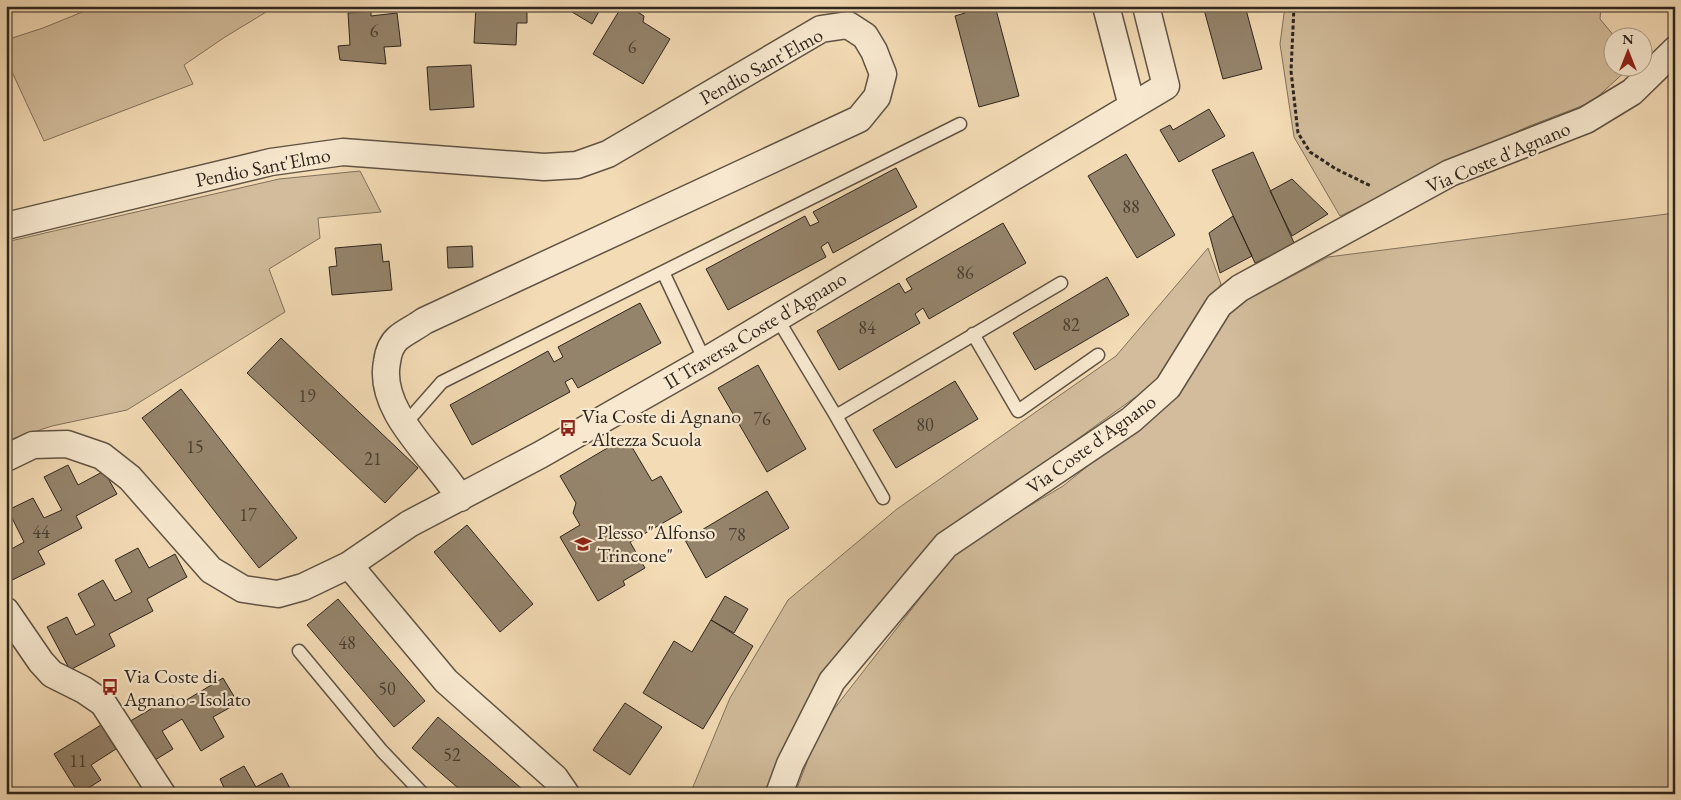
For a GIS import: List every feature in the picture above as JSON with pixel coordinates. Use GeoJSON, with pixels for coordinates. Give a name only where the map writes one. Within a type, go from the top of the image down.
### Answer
{"type":"FeatureCollection","features":[{"type":"Feature","properties":{"kind":"street"},"geometry":{"type":"LineString","coordinates":[[1106,6],[1132,106]]}},
{"type":"Feature","properties":{"kind":"street","name":"II Traversa Coste d'Agnano"},"geometry":{"type":"LineString","coordinates":[[6,458],[33,445],[66,444],[102,456],[130,478],[211,570],[243,590],[278,594],[303,587],[349,564],[410,524],[540,455],[705,361],[1166,86],[1146,6]]}},
{"type":"Feature","properties":{"kind":"street","name":"Pendio Sant'Elmo"},"geometry":{"type":"LineString","coordinates":[[6,226],[271,162],[343,152],[544,167],[577,165],[608,154],[821,29],[848,25],[865,36],[874,51],[883,74],[877,97],[859,120],[424,321],[397,339],[388,353],[385,372],[390,400],[404,424],[450,482],[460,498]]}},
{"type":"Feature","properties":{"kind":"street","name":"Via Coste d'Agnano"},"geometry":{"type":"LineString","coordinates":[[779,794],[790,764],[832,681],[946,545],[1131,420],[1168,387],[1219,305],[1240,288],[1450,173],[1586,120],[1632,92],[1675,50]]}},
{"type":"Feature","properties":{"kind":"street"},"geometry":{"type":"LineString","coordinates":[[349,564],[446,681],[556,778],[565,793]]}},
{"type":"Feature","properties":{"kind":"street"},"geometry":{"type":"LineString","coordinates":[[6,611],[41,662],[52,674],[84,690],[103,703],[162,794]]}},
{"type":"Feature","properties":{"kind":"lane"},"geometry":{"type":"LineString","coordinates":[[404,424],[442,382],[960,124]]}},
{"type":"Feature","properties":{"kind":"lane"},"geometry":{"type":"LineString","coordinates":[[663,272],[705,361]]}},
{"type":"Feature","properties":{"kind":"lane"},"geometry":{"type":"LineString","coordinates":[[836,416],[1061,283]]}},
{"type":"Feature","properties":{"kind":"lane"},"geometry":{"type":"LineString","coordinates":[[777,318],[883,498]]}},
{"type":"Feature","properties":{"kind":"lane"},"geometry":{"type":"LineString","coordinates":[[973,334],[1018,411],[1098,355]]}},
{"type":"Feature","properties":{"kind":"lane"},"geometry":{"type":"LineString","coordinates":[[299,651],[382,751],[423,794]]}},
{"type":"Feature","properties":{"kind":"path"},"geometry":{"type":"LineString","coordinates":[[1294,6],[1291,70],[1298,133],[1310,152],[1336,169],[1371,186],[1393,204]]}},
{"type":"Feature","properties":{"kind":"shaded area"},"geometry":{"type":"Polygon","coordinates":[[[97,6],[276,6],[184,65],[193,84],[44,141],[6,59],[6,40],[43,28],[97,6]]]}},
{"type":"Feature","properties":{"kind":"shaded area"},"geometry":{"type":"Polygon","coordinates":[[[1285,6],[1601,6],[1600,19],[1608,28],[1604,28],[1604,78],[1618,78],[1592,102],[1527,127],[1340,216],[1294,137],[1280,44],[1285,6]]]}},
{"type":"Feature","properties":{"kind":"shaded area"},"geometry":{"type":"Polygon","coordinates":[[[360,171],[381,212],[318,218],[320,238],[269,269],[285,312],[127,410],[52,426],[6,441],[6,242],[279,179],[360,171]]]}},
{"type":"Feature","properties":{"kind":"shaded area"},"geometry":{"type":"Polygon","coordinates":[[[1675,213],[1675,794],[795,794],[820,727],[960,547],[1063,486],[1175,395],[1226,311],[1328,257],[1675,213]]]}},
{"type":"Feature","properties":{"kind":"shaded area"},"geometry":{"type":"Polygon","coordinates":[[[1208,248],[1221,284],[1155,383],[940,538],[769,794],[690,794],[730,698],[788,600],[897,509],[1116,356],[1208,248]]]}},
{"type":"Feature","properties":{"kind":"building"},"geometry":{"type":"Polygon","coordinates":[[[476,6],[527,6],[527,23],[517,23],[516,45],[474,43],[476,6]]]}},
{"type":"Feature","properties":{"kind":"building"},"geometry":{"type":"Polygon","coordinates":[[[562,6],[602,6],[592,24],[562,6]]]}},
{"type":"Feature","properties":{"kind":"building"},"geometry":{"type":"Polygon","coordinates":[[[622,6],[628,6],[644,16],[643,22],[670,39],[643,84],[593,54],[622,6]]]}},
{"type":"Feature","properties":{"kind":"building"},"geometry":{"type":"Polygon","coordinates":[[[963,6],[995,6],[1019,96],[979,107],[955,16],[965,13],[963,6]]]}},
{"type":"Feature","properties":{"kind":"building"},"geometry":{"type":"Polygon","coordinates":[[[1203,6],[1245,6],[1262,69],[1223,79],[1203,6]]]}},
{"type":"Feature","properties":{"kind":"building"},"geometry":{"type":"Polygon","coordinates":[[[371,11],[371,16],[397,13],[401,46],[384,47],[386,64],[340,60],[338,46],[350,45],[348,13],[371,11]]]}},
{"type":"Feature","properties":{"kind":"building"},"geometry":{"type":"Polygon","coordinates":[[[471,65],[474,107],[430,110],[427,67],[471,65]]]}},
{"type":"Feature","properties":{"kind":"building"},"geometry":{"type":"Polygon","coordinates":[[[1209,109],[1225,136],[1179,162],[1160,130],[1170,125],[1173,130],[1209,109]]]}},
{"type":"Feature","properties":{"kind":"building"},"geometry":{"type":"Polygon","coordinates":[[[1253,152],[1295,245],[1255,263],[1212,170],[1253,152]]]}},
{"type":"Feature","properties":{"kind":"building"},"geometry":{"type":"Polygon","coordinates":[[[1126,154],[1175,235],[1137,258],[1088,176],[1126,154]]]}},
{"type":"Feature","properties":{"kind":"building"},"geometry":{"type":"Polygon","coordinates":[[[896,168],[917,207],[833,253],[828,242],[821,247],[826,257],[728,310],[706,269],[805,216],[810,226],[819,222],[813,212],[896,168]]]}},
{"type":"Feature","properties":{"kind":"building"},"geometry":{"type":"Polygon","coordinates":[[[1292,179],[1328,214],[1292,236],[1270,191],[1292,179]]]}},
{"type":"Feature","properties":{"kind":"building"},"geometry":{"type":"Polygon","coordinates":[[[1233,216],[1252,256],[1220,273],[1209,233],[1233,216]]]}},
{"type":"Feature","properties":{"kind":"building"},"geometry":{"type":"Polygon","coordinates":[[[1003,223],[1026,263],[929,319],[923,308],[915,314],[920,323],[839,370],[817,331],[899,283],[905,293],[912,289],[906,279],[1003,223]]]}},
{"type":"Feature","properties":{"kind":"building"},"geometry":{"type":"Polygon","coordinates":[[[381,244],[383,262],[389,261],[392,290],[332,295],[329,267],[337,266],[335,248],[381,244]]]}},
{"type":"Feature","properties":{"kind":"building"},"geometry":{"type":"Polygon","coordinates":[[[472,246],[473,267],[448,268],[447,247],[472,246]]]}},
{"type":"Feature","properties":{"kind":"building"},"geometry":{"type":"Polygon","coordinates":[[[1107,277],[1129,315],[1035,370],[1013,333],[1107,277]]]}},
{"type":"Feature","properties":{"kind":"building"},"geometry":{"type":"Polygon","coordinates":[[[640,303],[661,343],[578,388],[572,378],[565,382],[570,392],[472,445],[450,405],[548,351],[554,362],[563,357],[558,347],[640,303]]]}},
{"type":"Feature","properties":{"kind":"building"},"geometry":{"type":"Polygon","coordinates":[[[281,338],[418,468],[385,503],[247,373],[281,338]]]}},
{"type":"Feature","properties":{"kind":"building"},"geometry":{"type":"Polygon","coordinates":[[[758,365],[806,449],[767,472],[718,388],[758,365]]]}},
{"type":"Feature","properties":{"kind":"building"},"geometry":{"type":"Polygon","coordinates":[[[955,381],[978,419],[896,468],[873,430],[955,381]]]}},
{"type":"Feature","properties":{"kind":"building"},"geometry":{"type":"Polygon","coordinates":[[[181,389],[297,538],[259,568],[142,418],[181,389]]]}},
{"type":"Feature","properties":{"kind":"building"},"geometry":{"type":"Polygon","coordinates":[[[626,437],[652,481],[661,476],[682,512],[630,542],[645,568],[623,581],[625,585],[598,601],[560,537],[580,525],[573,513],[576,503],[560,476],[626,437]]]}},
{"type":"Feature","properties":{"kind":"building"},"geometry":{"type":"Polygon","coordinates":[[[68,465],[78,485],[104,471],[117,494],[76,516],[82,528],[38,551],[45,564],[6,583],[6,552],[24,542],[8,510],[33,498],[44,518],[62,510],[44,477],[68,465]]]}},
{"type":"Feature","properties":{"kind":"building"},"geometry":{"type":"Polygon","coordinates":[[[767,491],[789,528],[706,578],[685,540],[767,491]]]}},
{"type":"Feature","properties":{"kind":"building"},"geometry":{"type":"Polygon","coordinates":[[[467,525],[533,604],[500,632],[434,552],[467,525]]]}},
{"type":"Feature","properties":{"kind":"building"},"geometry":{"type":"Polygon","coordinates":[[[138,548],[149,568],[175,554],[187,577],[147,599],[153,611],[109,634],[115,646],[70,670],[47,627],[67,617],[76,635],[95,625],[78,594],[103,580],[115,601],[132,592],[115,560],[138,548]]]}},
{"type":"Feature","properties":{"kind":"building"},"geometry":{"type":"Polygon","coordinates":[[[725,596],[748,609],[734,633],[711,620],[725,596]]]}},
{"type":"Feature","properties":{"kind":"building"},"geometry":{"type":"Polygon","coordinates":[[[338,599],[425,701],[394,727],[307,625],[338,599]]]}},
{"type":"Feature","properties":{"kind":"building"},"geometry":{"type":"Polygon","coordinates":[[[711,620],[753,646],[703,729],[643,693],[674,641],[692,652],[711,620]]]}},
{"type":"Feature","properties":{"kind":"building"},"geometry":{"type":"Polygon","coordinates":[[[223,678],[238,703],[213,717],[224,737],[201,751],[182,719],[162,731],[173,749],[150,763],[127,723],[173,696],[178,705],[223,678]]]}},
{"type":"Feature","properties":{"kind":"building"},"geometry":{"type":"Polygon","coordinates":[[[625,703],[662,727],[630,775],[593,750],[625,703]]]}},
{"type":"Feature","properties":{"kind":"building"},"geometry":{"type":"Polygon","coordinates":[[[438,717],[528,794],[465,794],[412,748],[438,717]]]}},
{"type":"Feature","properties":{"kind":"building"},"geometry":{"type":"Polygon","coordinates":[[[101,725],[116,749],[91,765],[101,780],[79,794],[54,754],[101,725]]]}},
{"type":"Feature","properties":{"kind":"building"},"geometry":{"type":"Polygon","coordinates":[[[244,766],[256,787],[282,773],[293,794],[227,794],[220,779],[244,766]]]}},
{"type":"Feature","properties":{"kind":"place","name":"Via Coste di Agnano - Altezza Scuola"},"geometry":{"type":"Point","coordinates":[568,428]}},
{"type":"Feature","properties":{"kind":"place","name":"Plesso \"Alfonso Trincone\""},"geometry":{"type":"Point","coordinates":[583,544]}},
{"type":"Feature","properties":{"kind":"place","name":"Via Coste di Agnano - Isolato"},"geometry":{"type":"Point","coordinates":[110,687]}}]}
